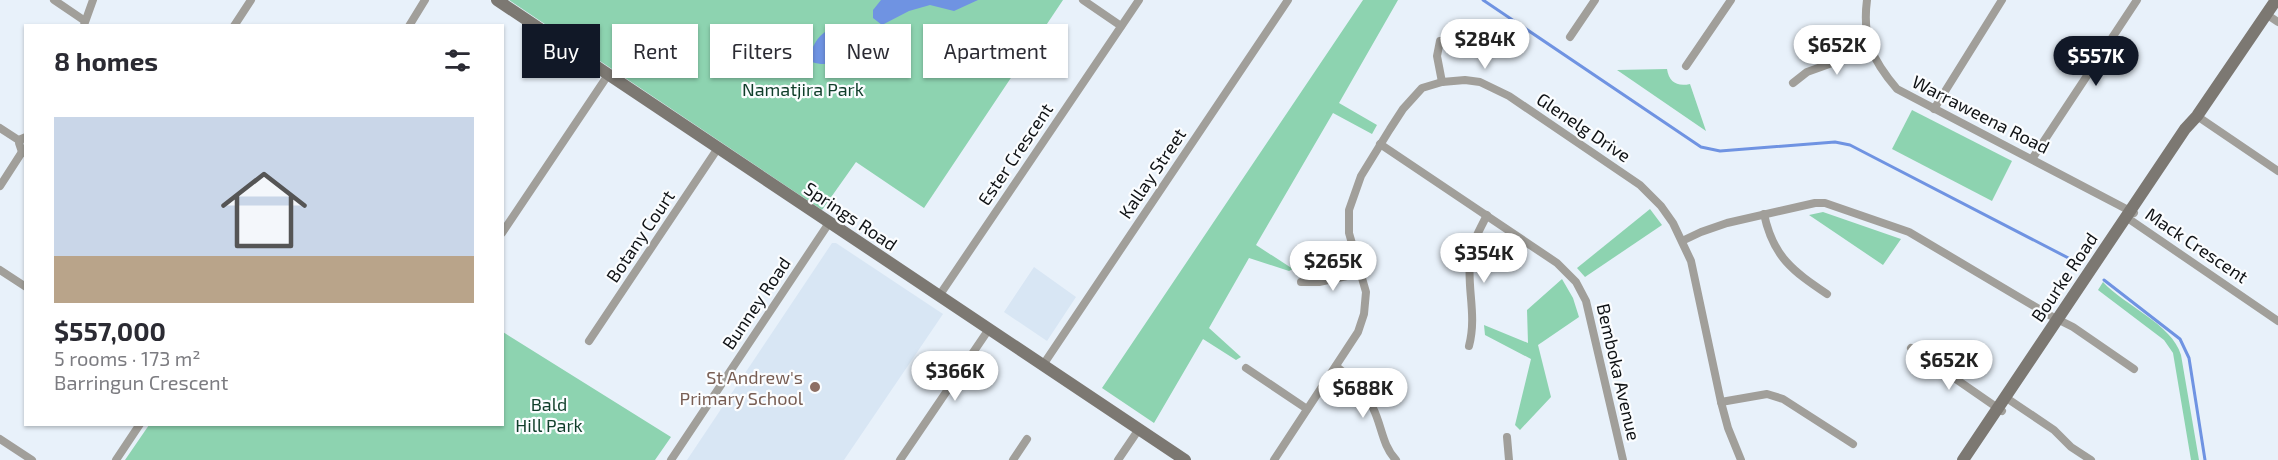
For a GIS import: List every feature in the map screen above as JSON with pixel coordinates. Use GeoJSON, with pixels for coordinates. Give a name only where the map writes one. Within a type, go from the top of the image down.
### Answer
{"type":"FeatureCollection","features":[{"type":"Feature","properties":{"kind":"main road","name":"Springs Road"},"geometry":{"type":"LineString","coordinates":[[497,0],[1185,460]]}},
{"type":"Feature","properties":{"kind":"main road","name":"Bourke Road"},"geometry":{"type":"LineString","coordinates":[[1969,460],[2007,399],[2131,215],[2190,133],[2197,116],[2276,0]]}},
{"type":"Feature","properties":{"kind":"main road","name":"Bourke Road"},"geometry":{"type":"LineString","coordinates":[[1963,460],[2000,410]]}},
{"type":"Feature","properties":{"kind":"street"},"geometry":{"type":"LineString","coordinates":[[54,0],[84,23],[93,0]]}},
{"type":"Feature","properties":{"kind":"street"},"geometry":{"type":"LineString","coordinates":[[235,24],[251,0]]}},
{"type":"Feature","properties":{"kind":"street"},"geometry":{"type":"LineString","coordinates":[[410,24],[425,0]]}},
{"type":"Feature","properties":{"kind":"street"},"geometry":{"type":"LineString","coordinates":[[1083,0],[1121,26]]}},
{"type":"Feature","properties":{"kind":"street","name":"Ester Crescent"},"geometry":{"type":"LineString","coordinates":[[939,296],[1139,0]]}},
{"type":"Feature","properties":{"kind":"street","name":"Kallay Street"},"geometry":{"type":"LineString","coordinates":[[1043,365],[1288,0]]}},
{"type":"Feature","properties":{"kind":"street"},"geometry":{"type":"LineString","coordinates":[[1570,37],[1595,0]]}},
{"type":"Feature","properties":{"kind":"street","name":"Warraweena Road"},"geometry":{"type":"LineString","coordinates":[[1868,0],[1866,34],[1871,50],[1884,73],[1897,89],[2032,159],[2131,215]]}},
{"type":"Feature","properties":{"kind":"street"},"geometry":{"type":"LineString","coordinates":[[1934,109],[2002,0]]}},
{"type":"Feature","properties":{"kind":"street"},"geometry":{"type":"LineString","coordinates":[[2032,159],[2137,0]]}},
{"type":"Feature","properties":{"kind":"street"},"geometry":{"type":"LineString","coordinates":[[1686,66],[1726,2]]}},
{"type":"Feature","properties":{"kind":"street"},"geometry":{"type":"LineString","coordinates":[[2266,14],[2278,22]]}},
{"type":"Feature","properties":{"kind":"street"},"geometry":{"type":"LineString","coordinates":[[1440,41],[1437,56],[1442,82]]}},
{"type":"Feature","properties":{"kind":"street"},"geometry":{"type":"LineString","coordinates":[[1793,83],[1807,72],[1871,50]]}},
{"type":"Feature","properties":{"kind":"street"},"geometry":{"type":"LineString","coordinates":[[504,230],[608,75]]}},
{"type":"Feature","properties":{"kind":"street","name":"Glenelg Drive"},"geometry":{"type":"LineString","coordinates":[[1274,460],[1358,332],[1364,314],[1366,292],[1349,234],[1349,210],[1360,176],[1403,109],[1422,88],[1442,82],[1473,81],[1495,87],[1509,96],[1646,190],[1662,206],[1682,241],[1693,270],[1721,402],[1728,428],[1741,460]]}},
{"type":"Feature","properties":{"kind":"street"},"geometry":{"type":"LineString","coordinates":[[2197,116],[2278,171]]}},
{"type":"Feature","properties":{"kind":"street"},"geometry":{"type":"LineString","coordinates":[[0,128],[23,139],[19,147],[24,153],[0,186]]}},
{"type":"Feature","properties":{"kind":"street","name":"Bemboka Avenue"},"geometry":{"type":"LineString","coordinates":[[1380,144],[1557,263],[1576,282],[1586,301],[1623,460]]}},
{"type":"Feature","properties":{"kind":"street","name":"Botany Court"},"geometry":{"type":"LineString","coordinates":[[589,341],[718,148]]}},
{"type":"Feature","properties":{"kind":"street"},"geometry":{"type":"LineString","coordinates":[[1682,241],[1718,225],[1815,203],[1825,203],[1893,225],[1919,238],[2060,321],[2134,369]]}},
{"type":"Feature","properties":{"kind":"street"},"geometry":{"type":"LineString","coordinates":[[1764,214],[1769,236],[1781,257],[1794,271],[1827,294]]}},
{"type":"Feature","properties":{"kind":"street"},"geometry":{"type":"LineString","coordinates":[[1469,346],[1474,321],[1470,260],[1477,236],[1487,215]]}},
{"type":"Feature","properties":{"kind":"street","name":"Mack Crescent"},"geometry":{"type":"LineString","coordinates":[[2131,215],[2278,321]]}},
{"type":"Feature","properties":{"kind":"street","name":"Bunney Road"},"geometry":{"type":"LineString","coordinates":[[671,460],[830,223]]}},
{"type":"Feature","properties":{"kind":"street"},"geometry":{"type":"LineString","coordinates":[[0,270],[24,286]]}},
{"type":"Feature","properties":{"kind":"street"},"geometry":{"type":"LineString","coordinates":[[1301,282],[1319,282],[1361,273]]}},
{"type":"Feature","properties":{"kind":"street"},"geometry":{"type":"LineString","coordinates":[[900,460],[989,329]]}},
{"type":"Feature","properties":{"kind":"street"},"geometry":{"type":"LineString","coordinates":[[1911,348],[2000,410]]}},
{"type":"Feature","properties":{"kind":"street"},"geometry":{"type":"LineString","coordinates":[[1336,366],[1358,384],[1374,409],[1383,439],[1396,460]]}},
{"type":"Feature","properties":{"kind":"street"},"geometry":{"type":"LineString","coordinates":[[1246,369],[1307,409]]}},
{"type":"Feature","properties":{"kind":"street"},"geometry":{"type":"LineString","coordinates":[[1721,402],[1767,394],[1783,399],[1853,444]]}},
{"type":"Feature","properties":{"kind":"street"},"geometry":{"type":"LineString","coordinates":[[2007,399],[2054,430],[2071,447],[2091,460]]}},
{"type":"Feature","properties":{"kind":"street"},"geometry":{"type":"LineString","coordinates":[[116,460],[139,426]]}},
{"type":"Feature","properties":{"kind":"street"},"geometry":{"type":"LineString","coordinates":[[1118,460],[1139,429]]}},
{"type":"Feature","properties":{"kind":"street"},"geometry":{"type":"LineString","coordinates":[[1508,437],[1509,460]]}},
{"type":"Feature","properties":{"kind":"street"},"geometry":{"type":"LineString","coordinates":[[0,439],[32,460]]}},
{"type":"Feature","properties":{"kind":"street"},"geometry":{"type":"LineString","coordinates":[[1013,460],[1027,439]]}},
{"type":"Feature","properties":{"kind":"shaded area","name":"St Andrew's Primary School"},"geometry":{"type":"Polygon","coordinates":[[[832,243],[836,243],[943,314],[844,460],[687,460],[832,243]]]}},
{"type":"Feature","properties":{"kind":"shaded area"},"geometry":{"type":"Polygon","coordinates":[[[1034,267],[1076,297],[1047,341],[1004,312],[1034,267]]]}},
{"type":"Feature","properties":{"kind":"green space","name":"Namatjira Park"},"geometry":{"type":"Polygon","coordinates":[[[509,0],[1063,0],[1047,24],[923,24],[923,78],[1011,78],[924,208],[856,162],[822,210],[625,78],[698,78],[698,24],[612,24],[612,69],[600,61],[600,24],[545,24],[509,0]]]}},
{"type":"Feature","properties":{"kind":"green space"},"geometry":{"type":"Polygon","coordinates":[[[1363,0],[1398,0],[1339,103],[1377,125],[1372,134],[1333,113],[1256,245],[1293,269],[1289,271],[1249,258],[1209,328],[1241,357],[1236,360],[1203,339],[1154,423],[1102,388],[1363,0]]]}},
{"type":"Feature","properties":{"kind":"green space"},"geometry":{"type":"Polygon","coordinates":[[[1667,69],[1674,82],[1681,85],[1690,84],[1706,131],[1617,70],[1667,69]]]}},
{"type":"Feature","properties":{"kind":"green space"},"geometry":{"type":"Polygon","coordinates":[[[1912,110],[2012,161],[1992,201],[1892,149],[1912,110]]]}},
{"type":"Feature","properties":{"kind":"green space"},"geometry":{"type":"Polygon","coordinates":[[[1650,209],[1662,225],[1585,277],[1577,268],[1650,209]]]}},
{"type":"Feature","properties":{"kind":"green space"},"geometry":{"type":"Polygon","coordinates":[[[1823,212],[1901,239],[1883,265],[1809,215],[1823,212]]]}},
{"type":"Feature","properties":{"kind":"green space"},"geometry":{"type":"Polygon","coordinates":[[[1562,279],[1573,298],[1579,317],[1538,345],[1551,397],[1520,430],[1515,425],[1531,359],[1485,335],[1484,325],[1528,343],[1527,310],[1562,279]]]}},
{"type":"Feature","properties":{"kind":"green space"},"geometry":{"type":"Polygon","coordinates":[[[2103,282],[2158,325],[2176,344],[2181,355],[2199,460],[2191,460],[2173,353],[2164,340],[2098,290],[2103,282]]]}},
{"type":"Feature","properties":{"kind":"green space","name":"Bald Hill Park"},"geometry":{"type":"Polygon","coordinates":[[[504,333],[671,437],[655,460],[125,460],[148,426],[504,426],[504,333]]]}},
{"type":"Feature","properties":{"kind":"water"},"geometry":{"type":"Polygon","coordinates":[[[881,0],[978,0],[954,11],[930,5],[909,11],[884,24],[873,18],[873,10],[881,0]]]}},
{"type":"Feature","properties":{"kind":"water"},"geometry":{"type":"Polygon","coordinates":[[[825,32],[825,64],[818,64],[813,62],[813,47],[825,32]]]}},
{"type":"Feature","properties":{"kind":"waterway"},"geometry":{"type":"LineString","coordinates":[[1483,0],[1701,147],[1720,151],[1835,142],[1850,145],[2080,264]]}},
{"type":"Feature","properties":{"kind":"waterway"},"geometry":{"type":"LineString","coordinates":[[2104,280],[2180,339],[2189,358],[2205,460]]}},
{"type":"Feature","properties":{"kind":"place","name":"St Andrew's Primary School"},"geometry":{"type":"Point","coordinates":[815,387]}}]}
